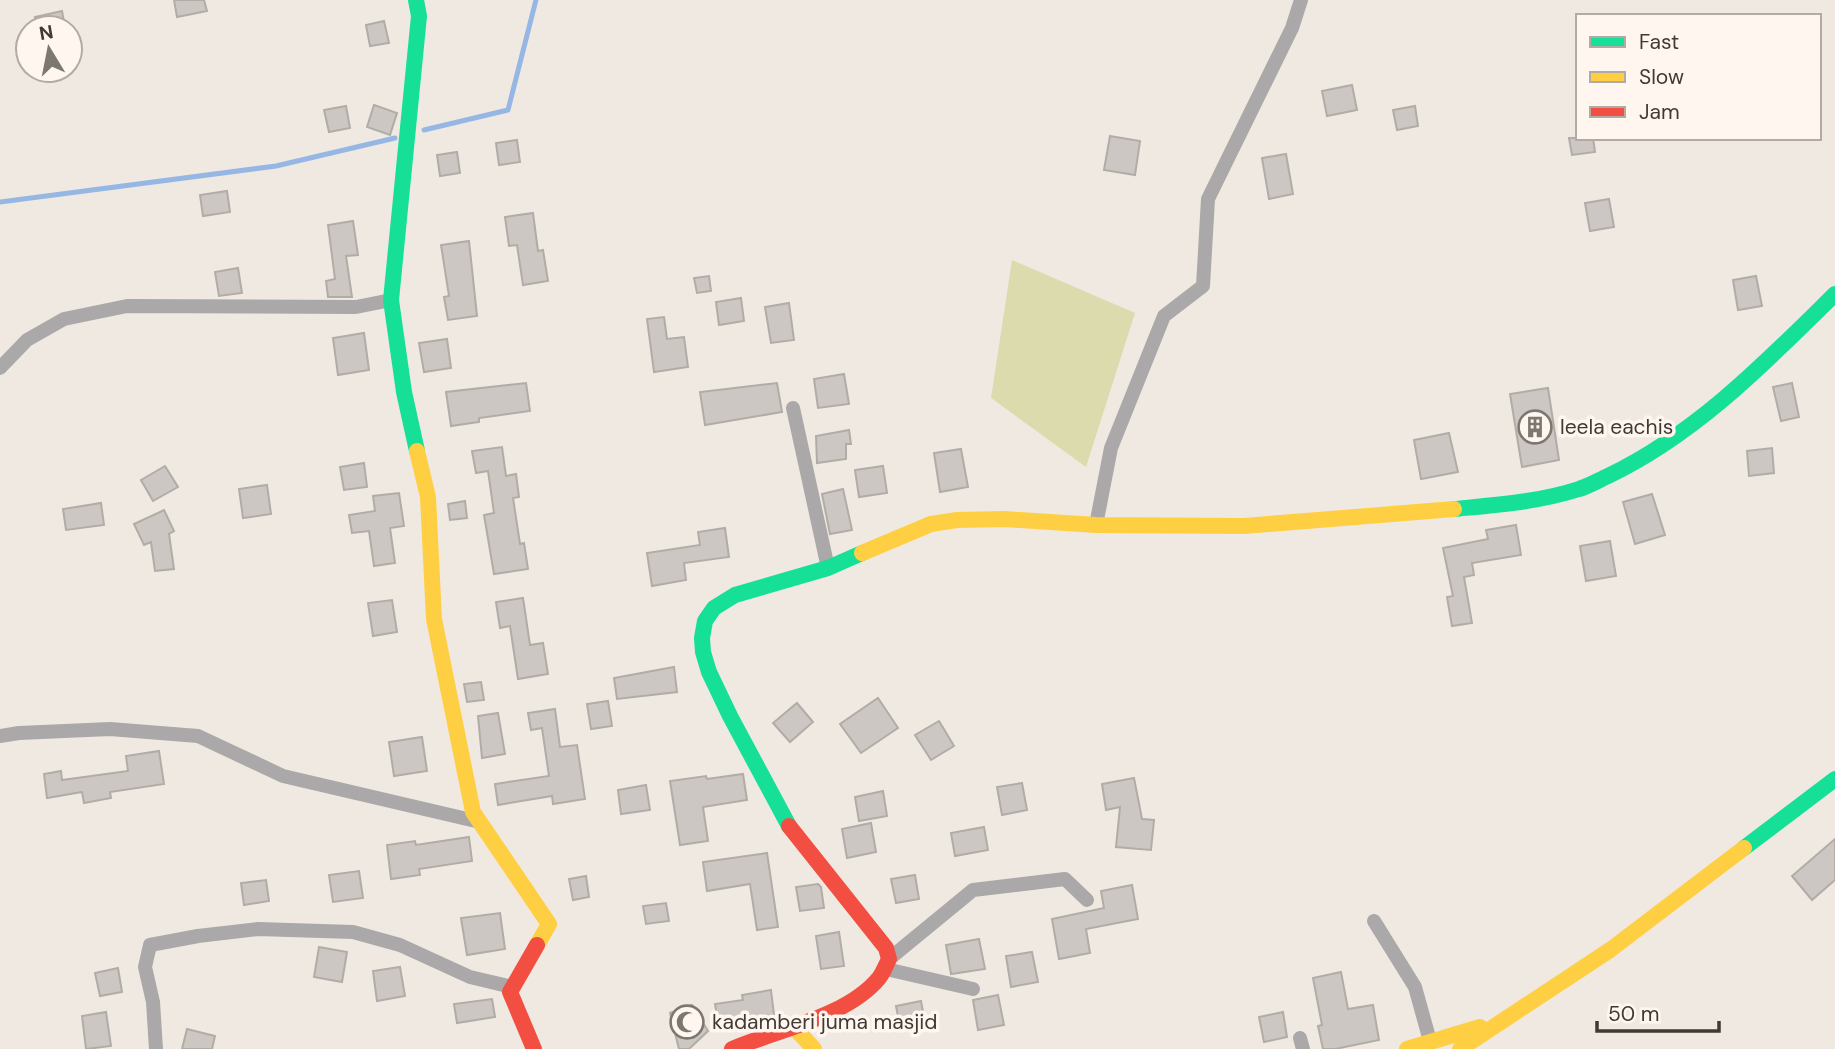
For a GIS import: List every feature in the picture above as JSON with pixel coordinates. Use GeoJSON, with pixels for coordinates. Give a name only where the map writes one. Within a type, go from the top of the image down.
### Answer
{"type":"FeatureCollection","features":[{"type":"Feature","properties":{"kind":"street"},"geometry":{"type":"LineString","coordinates":[[416,0],[419,16],[391,300],[404,392],[428,497],[434,619],[473,812],[549,924],[510,992],[534,1049]]}},
{"type":"Feature","properties":{"kind":"street"},"geometry":{"type":"LineString","coordinates":[[1096,525],[1111,448],[1164,316],[1203,286],[1208,200],[1292,28],[1301,0]]}},
{"type":"Feature","properties":{"kind":"street"},"geometry":{"type":"LineString","coordinates":[[888,964],[886,948],[788,824],[730,716],[709,672],[703,652],[705,621],[713,608],[734,595],[828,568],[931,524],[957,520],[1244,526],[1514,504],[1580,489],[1635,463],[1684,432],[1777,351],[1835,294]]}},
{"type":"Feature","properties":{"kind":"street"},"geometry":{"type":"LineString","coordinates":[[0,368],[27,340],[64,319],[127,306],[356,307],[391,300]]}},
{"type":"Feature","properties":{"kind":"street"},"geometry":{"type":"LineString","coordinates":[[793,408],[828,568]]}},
{"type":"Feature","properties":{"kind":"street"},"geometry":{"type":"LineString","coordinates":[[0,736],[110,729],[198,736],[283,776],[480,822]]}},
{"type":"Feature","properties":{"kind":"street"},"geometry":{"type":"LineString","coordinates":[[1460,1049],[1611,950],[1835,779]]}},
{"type":"Feature","properties":{"kind":"street"},"geometry":{"type":"LineString","coordinates":[[732,1049],[793,1026],[865,993],[888,964],[973,890],[1065,879],[1087,900]]}},
{"type":"Feature","properties":{"kind":"street"},"geometry":{"type":"LineString","coordinates":[[1374,921],[1415,987],[1430,1041]]}},
{"type":"Feature","properties":{"kind":"street"},"geometry":{"type":"LineString","coordinates":[[156,1049],[153,1002],[145,967],[150,945],[198,936],[258,929],[353,932],[400,945],[470,977],[512,987]]}},
{"type":"Feature","properties":{"kind":"street"},"geometry":{"type":"LineString","coordinates":[[888,964],[973,989]]}},
{"type":"Feature","properties":{"kind":"street"},"geometry":{"type":"LineString","coordinates":[[1407,1049],[1502,1020]]}},
{"type":"Feature","properties":{"kind":"street"},"geometry":{"type":"LineString","coordinates":[[793,1026],[814,1049]]}},
{"type":"Feature","properties":{"kind":"green space"},"geometry":{"type":"Polygon","coordinates":[[[1012,260],[1135,313],[1086,467],[991,398],[1012,260]]]}},
{"type":"Feature","properties":{"kind":"building"},"geometry":{"type":"Polygon","coordinates":[[[174,0],[204,0],[207,11],[177,17],[174,0]]]}},
{"type":"Feature","properties":{"kind":"building"},"geometry":{"type":"Polygon","coordinates":[[[384,21],[389,43],[370,46],[366,25],[384,21]]]}},
{"type":"Feature","properties":{"kind":"building"},"geometry":{"type":"Polygon","coordinates":[[[1352,85],[1357,110],[1327,116],[1322,91],[1352,85]]]}},
{"type":"Feature","properties":{"kind":"building"},"geometry":{"type":"Polygon","coordinates":[[[374,105],[397,113],[390,135],[367,127],[374,105]]]}},
{"type":"Feature","properties":{"kind":"building"},"geometry":{"type":"Polygon","coordinates":[[[346,106],[350,128],[329,132],[324,110],[346,106]]]}},
{"type":"Feature","properties":{"kind":"building"},"geometry":{"type":"Polygon","coordinates":[[[1415,106],[1418,126],[1397,130],[1393,110],[1415,106]]]}},
{"type":"Feature","properties":{"kind":"building"},"geometry":{"type":"Polygon","coordinates":[[[1110,136],[1140,141],[1135,175],[1104,170],[1110,136]]]}},
{"type":"Feature","properties":{"kind":"building"},"geometry":{"type":"Polygon","coordinates":[[[1569,138],[1593,140],[1595,152],[1572,155],[1569,138]]]}},
{"type":"Feature","properties":{"kind":"building"},"geometry":{"type":"Polygon","coordinates":[[[517,140],[520,162],[499,165],[496,143],[517,140]]]}},
{"type":"Feature","properties":{"kind":"building"},"geometry":{"type":"Polygon","coordinates":[[[457,152],[460,173],[440,176],[437,155],[457,152]]]}},
{"type":"Feature","properties":{"kind":"building"},"geometry":{"type":"Polygon","coordinates":[[[1286,154],[1293,194],[1269,199],[1262,158],[1286,154]]]}},
{"type":"Feature","properties":{"kind":"building"},"geometry":{"type":"Polygon","coordinates":[[[227,191],[230,212],[203,216],[200,195],[227,191]]]}},
{"type":"Feature","properties":{"kind":"building"},"geometry":{"type":"Polygon","coordinates":[[[1609,199],[1614,227],[1590,231],[1585,203],[1609,199]]]}},
{"type":"Feature","properties":{"kind":"building"},"geometry":{"type":"Polygon","coordinates":[[[533,213],[538,251],[543,250],[548,281],[523,285],[517,245],[509,246],[505,217],[533,213]]]}},
{"type":"Feature","properties":{"kind":"building"},"geometry":{"type":"Polygon","coordinates":[[[353,221],[358,255],[346,256],[352,297],[328,297],[326,281],[335,279],[328,225],[353,221]]]}},
{"type":"Feature","properties":{"kind":"building"},"geometry":{"type":"Polygon","coordinates":[[[469,241],[477,316],[448,320],[444,297],[449,296],[441,245],[469,241]]]}},
{"type":"Feature","properties":{"kind":"building"},"geometry":{"type":"Polygon","coordinates":[[[238,268],[242,293],[219,296],[215,272],[238,268]]]}},
{"type":"Feature","properties":{"kind":"building"},"geometry":{"type":"Polygon","coordinates":[[[709,276],[711,291],[697,293],[694,278],[709,276]]]}},
{"type":"Feature","properties":{"kind":"building"},"geometry":{"type":"Polygon","coordinates":[[[1756,276],[1762,306],[1738,310],[1733,280],[1756,276]]]}},
{"type":"Feature","properties":{"kind":"building"},"geometry":{"type":"Polygon","coordinates":[[[741,298],[744,321],[719,325],[716,302],[741,298]]]}},
{"type":"Feature","properties":{"kind":"building"},"geometry":{"type":"Polygon","coordinates":[[[789,303],[794,340],[771,343],[765,307],[789,303]]]}},
{"type":"Feature","properties":{"kind":"building"},"geometry":{"type":"Polygon","coordinates":[[[664,317],[667,339],[684,337],[688,367],[654,372],[647,319],[664,317]]]}},
{"type":"Feature","properties":{"kind":"building"},"geometry":{"type":"Polygon","coordinates":[[[364,333],[369,370],[338,375],[333,338],[364,333]]]}},
{"type":"Feature","properties":{"kind":"building"},"geometry":{"type":"Polygon","coordinates":[[[447,339],[451,368],[424,372],[419,343],[447,339]]]}},
{"type":"Feature","properties":{"kind":"building"},"geometry":{"type":"Polygon","coordinates":[[[844,374],[849,404],[818,408],[814,379],[844,374]]]}},
{"type":"Feature","properties":{"kind":"building"},"geometry":{"type":"Polygon","coordinates":[[[526,383],[530,411],[479,418],[479,422],[451,426],[446,392],[526,383]]]}},
{"type":"Feature","properties":{"kind":"building"},"geometry":{"type":"Polygon","coordinates":[[[777,383],[782,412],[705,425],[700,392],[777,383]]]}},
{"type":"Feature","properties":{"kind":"building"},"geometry":{"type":"Polygon","coordinates":[[[1792,383],[1799,417],[1781,421],[1773,387],[1792,383]]]}},
{"type":"Feature","properties":{"kind":"building","name":"leela eachis"},"geometry":{"type":"Polygon","coordinates":[[[1548,388],[1559,460],[1522,467],[1510,394],[1548,388]]]}},
{"type":"Feature","properties":{"kind":"building"},"geometry":{"type":"Polygon","coordinates":[[[849,430],[851,444],[846,444],[846,459],[817,463],[816,436],[849,430]]]}},
{"type":"Feature","properties":{"kind":"building"},"geometry":{"type":"Polygon","coordinates":[[[1449,433],[1458,472],[1421,479],[1414,440],[1449,433]]]}},
{"type":"Feature","properties":{"kind":"building"},"geometry":{"type":"Polygon","coordinates":[[[502,447],[506,476],[516,474],[519,497],[513,498],[520,544],[524,543],[528,569],[494,574],[484,515],[494,513],[488,471],[476,473],[472,451],[502,447]]]}},
{"type":"Feature","properties":{"kind":"building"},"geometry":{"type":"Polygon","coordinates":[[[1772,448],[1774,473],[1749,476],[1747,451],[1772,448]]]}},
{"type":"Feature","properties":{"kind":"building"},"geometry":{"type":"Polygon","coordinates":[[[961,449],[968,487],[940,492],[934,453],[961,449]]]}},
{"type":"Feature","properties":{"kind":"building"},"geometry":{"type":"Polygon","coordinates":[[[364,463],[367,487],[344,490],[340,467],[364,463]]]}},
{"type":"Feature","properties":{"kind":"building"},"geometry":{"type":"Polygon","coordinates":[[[165,466],[178,487],[153,501],[141,480],[165,466]]]}},
{"type":"Feature","properties":{"kind":"building"},"geometry":{"type":"Polygon","coordinates":[[[883,466],[887,493],[859,497],[855,470],[883,466]]]}},
{"type":"Feature","properties":{"kind":"building"},"geometry":{"type":"Polygon","coordinates":[[[267,485],[271,514],[243,518],[239,489],[267,485]]]}},
{"type":"Feature","properties":{"kind":"building"},"geometry":{"type":"Polygon","coordinates":[[[843,489],[852,530],[830,534],[822,494],[843,489]]]}},
{"type":"Feature","properties":{"kind":"building"},"geometry":{"type":"Polygon","coordinates":[[[399,493],[404,526],[390,528],[395,563],[374,566],[369,531],[352,533],[349,515],[375,511],[373,496],[399,493]]]}},
{"type":"Feature","properties":{"kind":"building"},"geometry":{"type":"Polygon","coordinates":[[[1652,494],[1665,535],[1635,544],[1623,502],[1652,494]]]}},
{"type":"Feature","properties":{"kind":"building"},"geometry":{"type":"Polygon","coordinates":[[[465,501],[467,518],[450,520],[448,504],[465,501]]]}},
{"type":"Feature","properties":{"kind":"building"},"geometry":{"type":"Polygon","coordinates":[[[101,503],[104,525],[66,530],[63,509],[101,503]]]}},
{"type":"Feature","properties":{"kind":"building"},"geometry":{"type":"Polygon","coordinates":[[[164,510],[174,531],[169,534],[174,569],[155,571],[151,542],[144,545],[134,524],[164,510]]]}},
{"type":"Feature","properties":{"kind":"building"},"geometry":{"type":"Polygon","coordinates":[[[1516,525],[1521,555],[1472,563],[1474,575],[1464,577],[1472,623],[1452,626],[1447,597],[1453,596],[1443,548],[1488,539],[1486,530],[1516,525]]]}},
{"type":"Feature","properties":{"kind":"building"},"geometry":{"type":"Polygon","coordinates":[[[725,528],[729,557],[684,563],[686,580],[652,586],[647,553],[700,545],[698,532],[725,528]]]}},
{"type":"Feature","properties":{"kind":"building"},"geometry":{"type":"Polygon","coordinates":[[[1610,541],[1616,576],[1586,581],[1580,546],[1610,541]]]}},
{"type":"Feature","properties":{"kind":"building"},"geometry":{"type":"Polygon","coordinates":[[[523,598],[530,645],[543,643],[548,674],[518,679],[510,626],[500,628],[496,602],[523,598]]]}},
{"type":"Feature","properties":{"kind":"building"},"geometry":{"type":"Polygon","coordinates":[[[392,600],[397,632],[373,636],[368,603],[392,600]]]}},
{"type":"Feature","properties":{"kind":"building"},"geometry":{"type":"Polygon","coordinates":[[[674,667],[677,692],[617,699],[614,678],[674,667]]]}},
{"type":"Feature","properties":{"kind":"building"},"geometry":{"type":"Polygon","coordinates":[[[481,682],[484,700],[467,702],[464,684],[481,682]]]}},
{"type":"Feature","properties":{"kind":"building"},"geometry":{"type":"Polygon","coordinates":[[[878,698],[898,728],[861,753],[840,724],[878,698]]]}},
{"type":"Feature","properties":{"kind":"building"},"geometry":{"type":"Polygon","coordinates":[[[608,701],[612,726],[591,729],[587,704],[608,701]]]}},
{"type":"Feature","properties":{"kind":"building"},"geometry":{"type":"Polygon","coordinates":[[[797,703],[813,722],[790,742],[773,723],[797,703]]]}},
{"type":"Feature","properties":{"kind":"building"},"geometry":{"type":"Polygon","coordinates":[[[555,709],[560,747],[577,745],[585,799],[553,804],[552,796],[498,805],[495,784],[549,776],[542,728],[531,730],[528,713],[555,709]]]}},
{"type":"Feature","properties":{"kind":"building"},"geometry":{"type":"Polygon","coordinates":[[[498,713],[505,754],[482,758],[478,716],[498,713]]]}},
{"type":"Feature","properties":{"kind":"building"},"geometry":{"type":"Polygon","coordinates":[[[939,721],[954,746],[931,760],[915,735],[939,721]]]}},
{"type":"Feature","properties":{"kind":"building"},"geometry":{"type":"Polygon","coordinates":[[[422,737],[427,771],[394,776],[389,742],[422,737]]]}},
{"type":"Feature","properties":{"kind":"building"},"geometry":{"type":"Polygon","coordinates":[[[159,751],[164,784],[110,792],[111,798],[84,803],[82,792],[47,798],[44,774],[61,771],[62,780],[128,771],[126,756],[159,751]]]}},
{"type":"Feature","properties":{"kind":"building"},"geometry":{"type":"Polygon","coordinates":[[[743,774],[747,800],[703,807],[708,841],[680,845],[670,781],[743,774]]]}},
{"type":"Feature","properties":{"kind":"building"},"geometry":{"type":"Polygon","coordinates":[[[1134,778],[1142,819],[1154,820],[1151,850],[1116,847],[1120,807],[1106,810],[1102,784],[1134,778]]]}},
{"type":"Feature","properties":{"kind":"building"},"geometry":{"type":"Polygon","coordinates":[[[1022,783],[1027,810],[1002,815],[997,787],[1022,783]]]}},
{"type":"Feature","properties":{"kind":"building"},"geometry":{"type":"Polygon","coordinates":[[[646,785],[650,810],[621,814],[618,790],[646,785]]]}},
{"type":"Feature","properties":{"kind":"building"},"geometry":{"type":"Polygon","coordinates":[[[883,791],[887,816],[859,821],[855,797],[883,791]]]}},
{"type":"Feature","properties":{"kind":"building"},"geometry":{"type":"Polygon","coordinates":[[[871,823],[876,852],[847,858],[842,829],[871,823]]]}},
{"type":"Feature","properties":{"kind":"building"},"geometry":{"type":"Polygon","coordinates":[[[984,827],[988,850],[955,856],[951,833],[984,827]]]}},
{"type":"Feature","properties":{"kind":"building"},"geometry":{"type":"Polygon","coordinates":[[[469,837],[472,861],[419,869],[420,875],[391,879],[387,845],[415,841],[416,845],[469,837]]]}},
{"type":"Feature","properties":{"kind":"building"},"geometry":{"type":"Polygon","coordinates":[[[1835,839],[1835,880],[1812,900],[1792,876],[1835,839]]]}},
{"type":"Feature","properties":{"kind":"building"},"geometry":{"type":"Polygon","coordinates":[[[767,853],[778,927],[757,930],[750,884],[707,891],[703,862],[767,853]]]}},
{"type":"Feature","properties":{"kind":"building"},"geometry":{"type":"Polygon","coordinates":[[[359,871],[363,898],[333,902],[329,875],[359,871]]]}},
{"type":"Feature","properties":{"kind":"building"},"geometry":{"type":"Polygon","coordinates":[[[915,875],[919,899],[896,903],[891,879],[915,875]]]}},
{"type":"Feature","properties":{"kind":"building"},"geometry":{"type":"Polygon","coordinates":[[[586,876],[589,897],[573,900],[569,879],[586,876]]]}},
{"type":"Feature","properties":{"kind":"building"},"geometry":{"type":"Polygon","coordinates":[[[266,880],[269,901],[244,905],[241,883],[266,880]]]}},
{"type":"Feature","properties":{"kind":"building"},"geometry":{"type":"Polygon","coordinates":[[[818,884],[821,887],[824,908],[800,911],[796,887],[818,884]]]}},
{"type":"Feature","properties":{"kind":"building"},"geometry":{"type":"Polygon","coordinates":[[[1132,885],[1138,919],[1086,929],[1090,953],[1059,959],[1052,919],[1104,908],[1101,891],[1132,885]]]}},
{"type":"Feature","properties":{"kind":"building"},"geometry":{"type":"Polygon","coordinates":[[[666,903],[669,921],[646,924],[643,906],[666,903]]]}},
{"type":"Feature","properties":{"kind":"building"},"geometry":{"type":"Polygon","coordinates":[[[500,913],[505,949],[467,955],[461,918],[500,913]]]}},
{"type":"Feature","properties":{"kind":"building"},"geometry":{"type":"Polygon","coordinates":[[[839,932],[844,966],[821,969],[816,936],[839,932]]]}},
{"type":"Feature","properties":{"kind":"building"},"geometry":{"type":"Polygon","coordinates":[[[979,939],[985,969],[951,974],[946,945],[979,939]]]}},
{"type":"Feature","properties":{"kind":"building"},"geometry":{"type":"Polygon","coordinates":[[[319,947],[347,952],[342,982],[314,977],[319,947]]]}},
{"type":"Feature","properties":{"kind":"building"},"geometry":{"type":"Polygon","coordinates":[[[1032,952],[1038,982],[1011,987],[1006,956],[1032,952]]]}},
{"type":"Feature","properties":{"kind":"building"},"geometry":{"type":"Polygon","coordinates":[[[400,967],[405,996],[377,1001],[373,971],[400,967]]]}},
{"type":"Feature","properties":{"kind":"building"},"geometry":{"type":"Polygon","coordinates":[[[118,968],[122,992],[100,996],[95,973],[118,968]]]}},
{"type":"Feature","properties":{"kind":"building"},"geometry":{"type":"Polygon","coordinates":[[[1341,972],[1348,1009],[1373,1005],[1379,1040],[1323,1049],[1318,1026],[1322,1025],[1313,978],[1341,972]]]}},
{"type":"Feature","properties":{"kind":"building"},"geometry":{"type":"Polygon","coordinates":[[[771,990],[774,1015],[718,1021],[715,1004],[743,1000],[742,995],[771,990]]]}},
{"type":"Feature","properties":{"kind":"building"},"geometry":{"type":"Polygon","coordinates":[[[998,995],[1004,1025],[978,1030],[973,1000],[998,995]]]}},
{"type":"Feature","properties":{"kind":"building"},"geometry":{"type":"Polygon","coordinates":[[[492,999],[495,1017],[457,1023],[454,1004],[492,999]]]}},
{"type":"Feature","properties":{"kind":"building"},"geometry":{"type":"Polygon","coordinates":[[[921,1001],[925,1022],[900,1027],[896,1006],[921,1001]]]}},
{"type":"Feature","properties":{"kind":"building","name":"kadamberi juma masjid"},"geometry":{"type":"Polygon","coordinates":[[[692,1005],[708,1031],[689,1049],[679,1049],[670,1013],[692,1005]]]}},
{"type":"Feature","properties":{"kind":"building"},"geometry":{"type":"Polygon","coordinates":[[[106,1012],[111,1046],[86,1049],[82,1016],[106,1012]]]}},
{"type":"Feature","properties":{"kind":"building"},"geometry":{"type":"Polygon","coordinates":[[[1283,1012],[1287,1037],[1264,1042],[1259,1017],[1283,1012]]]}},
{"type":"Feature","properties":{"kind":"building"},"geometry":{"type":"Polygon","coordinates":[[[187,1029],[215,1036],[212,1049],[182,1049],[187,1029]]]}},
{"type":"Feature","properties":{"kind":"waterway"},"geometry":{"type":"LineString","coordinates":[[424,130],[508,110],[536,0]]}},
{"type":"Feature","properties":{"kind":"waterway"},"geometry":{"type":"LineString","coordinates":[[0,202],[276,166],[395,138]]}},
{"type":"Feature","properties":{"kind":"traffic: fast"},"geometry":{"type":"LineString","coordinates":[[416,0],[419,16],[391,300],[404,392],[417,451]]}},
{"type":"Feature","properties":{"kind":"traffic: fast"},"geometry":{"type":"LineString","coordinates":[[1454,509],[1517,502],[1579,489],[1640,459],[1729,395],[1835,294]]}},
{"type":"Feature","properties":{"kind":"traffic: fast"},"geometry":{"type":"LineString","coordinates":[[789,826],[709,672],[703,652],[705,621],[714,608],[735,595],[828,568],[862,553]]}},
{"type":"Feature","properties":{"kind":"traffic: fast"},"geometry":{"type":"LineString","coordinates":[[1744,848],[1835,779]]}},
{"type":"Feature","properties":{"kind":"traffic: slow"},"geometry":{"type":"LineString","coordinates":[[417,451],[428,497],[434,619],[473,812],[549,924],[537,945]]}},
{"type":"Feature","properties":{"kind":"traffic: slow"},"geometry":{"type":"LineString","coordinates":[[862,553],[931,524],[957,520],[1244,526],[1454,509]]}},
{"type":"Feature","properties":{"kind":"traffic: slow"},"geometry":{"type":"LineString","coordinates":[[1460,1049],[1610,950],[1744,848]]}},
{"type":"Feature","properties":{"kind":"traffic: slow"},"geometry":{"type":"LineString","coordinates":[[793,1026],[814,1049]]}},
{"type":"Feature","properties":{"kind":"traffic: slow"},"geometry":{"type":"LineString","coordinates":[[1407,1049],[1480,1027]]}},
{"type":"Feature","properties":{"kind":"traffic: jam"},"geometry":{"type":"LineString","coordinates":[[732,1049],[810,1021],[849,1003],[879,978],[889,959],[886,948],[789,826]]}},
{"type":"Feature","properties":{"kind":"traffic: jam"},"geometry":{"type":"LineString","coordinates":[[534,1049],[510,992],[537,945]]}},
{"type":"Feature","properties":{"kind":"place","name":"leela eachis"},"geometry":{"type":"Point","coordinates":[1535,427]}},
{"type":"Feature","properties":{"kind":"place","name":"kadamberi juma masjid"},"geometry":{"type":"Point","coordinates":[687,1022]}}]}
